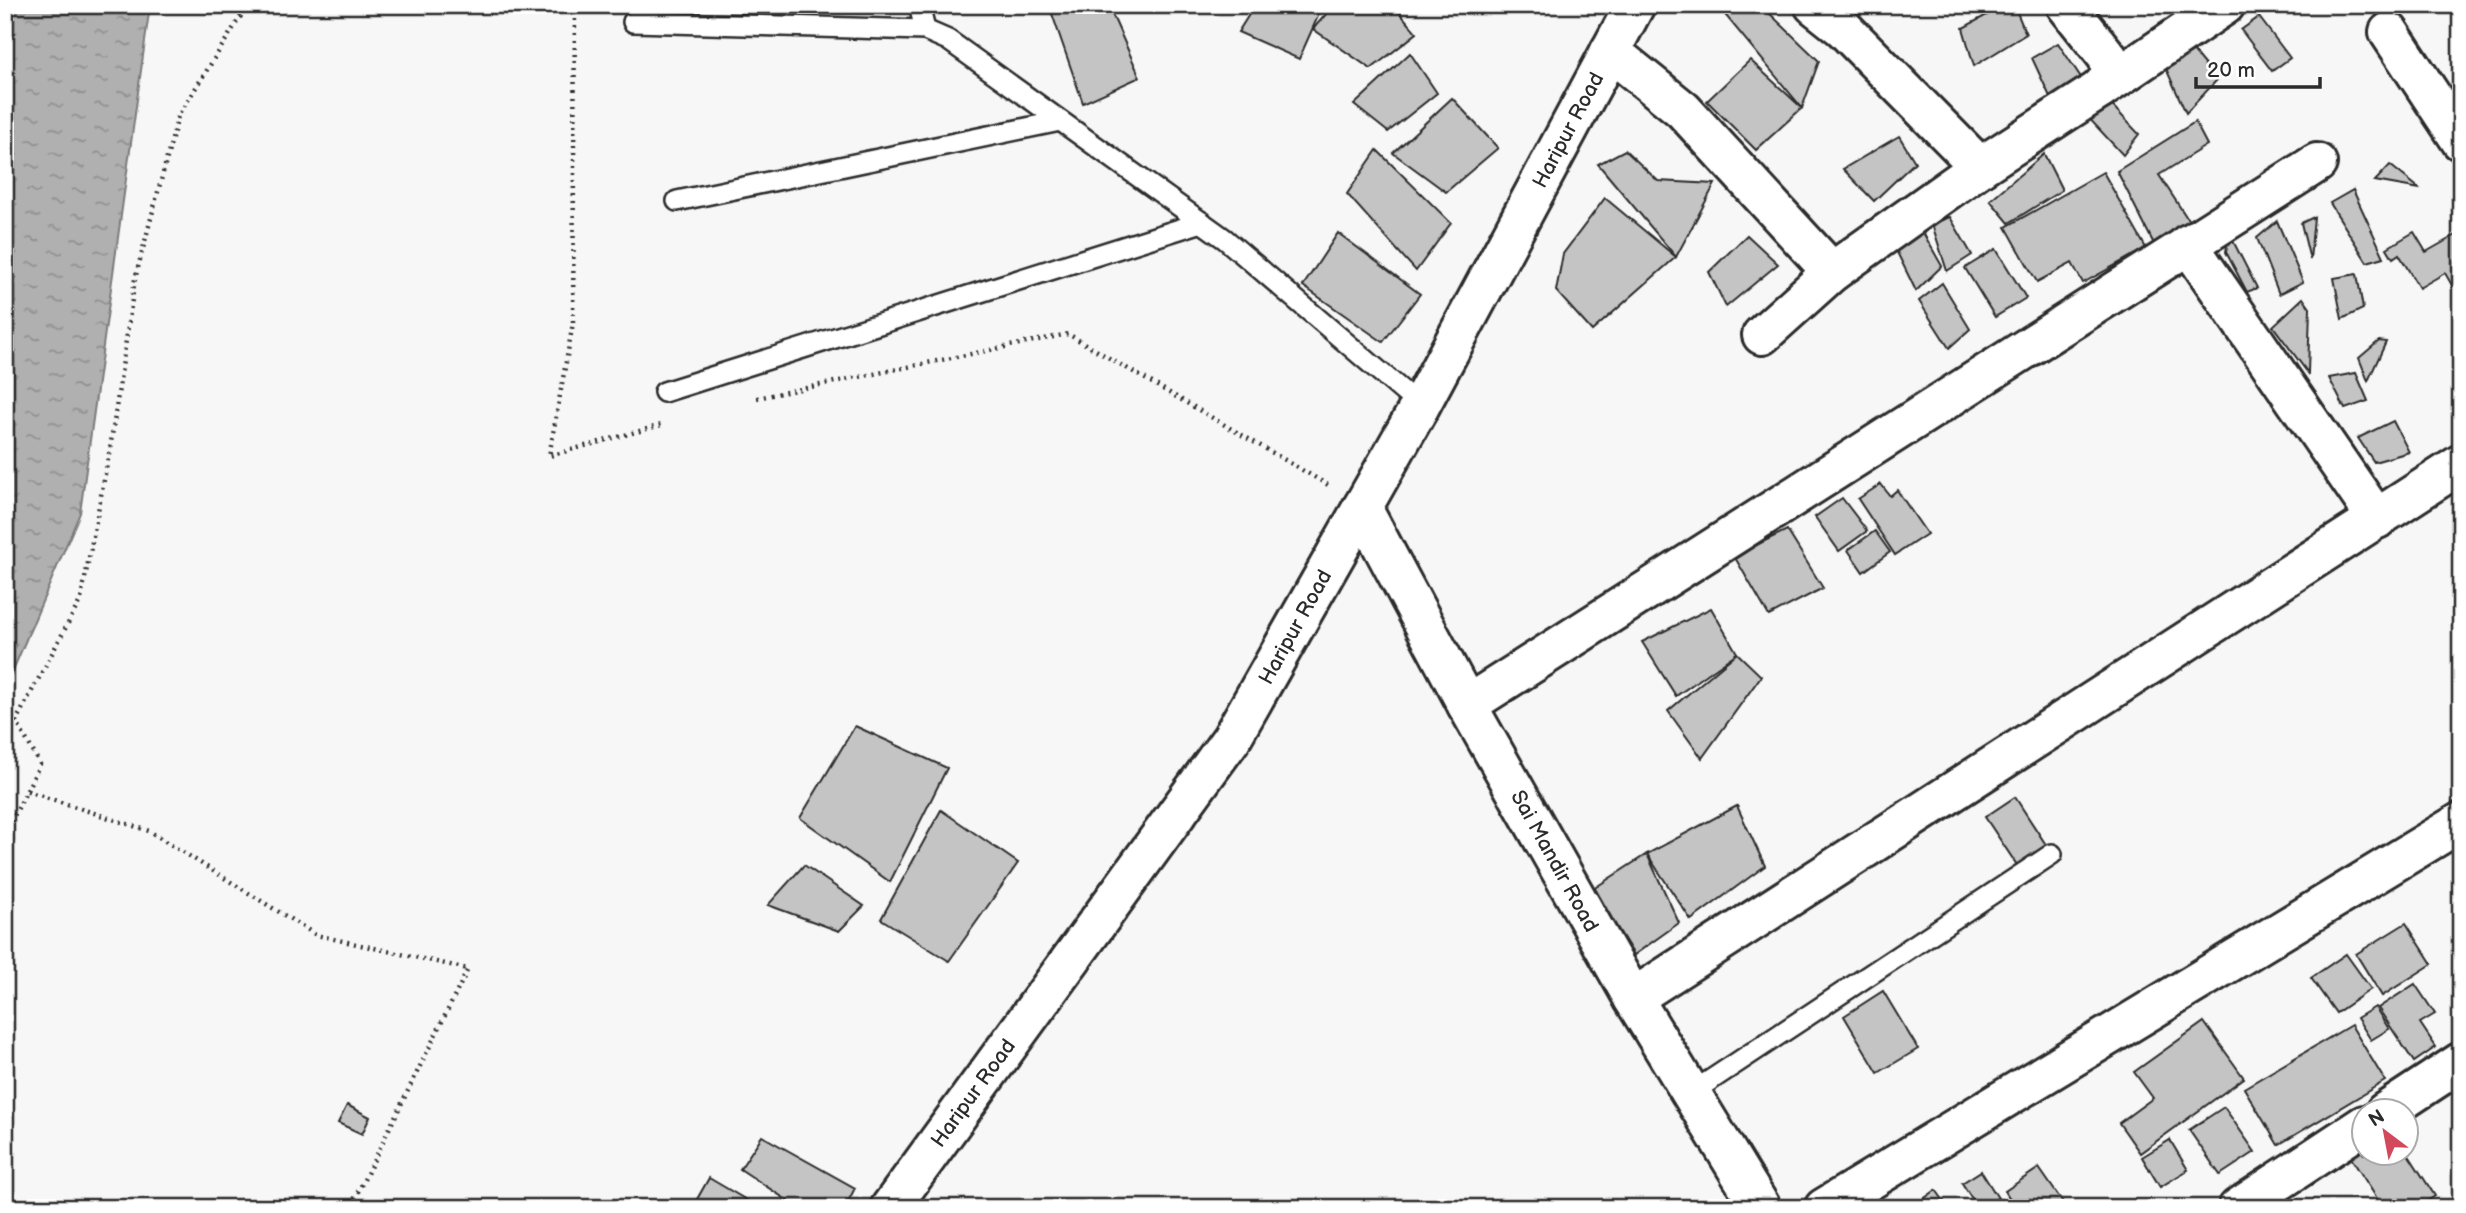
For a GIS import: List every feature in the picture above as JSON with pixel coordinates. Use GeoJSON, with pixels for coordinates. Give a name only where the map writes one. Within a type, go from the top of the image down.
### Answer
{"type":"FeatureCollection","features":[{"type":"Feature","properties":{"kind":"street","name":"Haripur Road"},"geometry":{"type":"LineString","coordinates":[[890,1208],[1231,739],[1420,406],[1635,5]]}},
{"type":"Feature","properties":{"kind":"street"},"geometry":{"type":"LineString","coordinates":[[1814,5],[1843,28],[1980,167]]}},
{"type":"Feature","properties":{"kind":"street"},"geometry":{"type":"LineString","coordinates":[[2066,5],[2109,59],[2111,77],[2099,90]]}},
{"type":"Feature","properties":{"kind":"street"},"geometry":{"type":"LineString","coordinates":[[1762,335],[1832,272],[1980,167],[2225,5]]}},
{"type":"Feature","properties":{"kind":"street"},"geometry":{"type":"LineString","coordinates":[[2389,32],[2461,141]]}},
{"type":"Feature","properties":{"kind":"street"},"geometry":{"type":"LineString","coordinates":[[1610,51],[1683,110],[1832,272]]}},
{"type":"Feature","properties":{"kind":"street"},"geometry":{"type":"LineString","coordinates":[[1467,705],[2317,163]]}},
{"type":"Feature","properties":{"kind":"street"},"geometry":{"type":"LineString","coordinates":[[2188,244],[2377,519]]}},
{"type":"Feature","properties":{"kind":"street"},"geometry":{"type":"LineString","coordinates":[[1633,998],[2461,464]]}},
{"type":"Feature","properties":{"kind":"street","name":"Sai Mandir Road"},"geometry":{"type":"LineString","coordinates":[[1362,508],[1467,705],[1633,998],[1761,1208]]}},
{"type":"Feature","properties":{"kind":"street"},"geometry":{"type":"LineString","coordinates":[[1824,1208],[2461,822]]}},
{"type":"Feature","properties":{"kind":"street"},"geometry":{"type":"LineString","coordinates":[[2405,1098],[2461,1062]]}},
{"type":"Feature","properties":{"kind":"street"},"geometry":{"type":"LineString","coordinates":[[2238,1208],[2350,1134]]}},
{"type":"Feature","properties":{"kind":"lane"},"geometry":{"type":"LineString","coordinates":[[919,5],[925,30]]}},
{"type":"Feature","properties":{"kind":"lane"},"geometry":{"type":"LineString","coordinates":[[633,22],[925,30],[948,40],[1225,239],[1420,406]]}},
{"type":"Feature","properties":{"kind":"lane"},"geometry":{"type":"LineString","coordinates":[[677,201],[1060,121]]}},
{"type":"Feature","properties":{"kind":"lane"},"geometry":{"type":"LineString","coordinates":[[664,392],[1202,222]]}},
{"type":"Feature","properties":{"kind":"lane"},"geometry":{"type":"LineString","coordinates":[[1691,1093],[2052,854]]}},
{"type":"Feature","properties":{"kind":"path"},"geometry":{"type":"LineString","coordinates":[[5,834],[40,764],[16,721],[81,599],[110,449],[135,279],[178,116],[248,5]]}},
{"type":"Feature","properties":{"kind":"path"},"geometry":{"type":"LineString","coordinates":[[27,790],[149,831],[316,935],[468,969],[355,1198],[373,1208]]}},
{"type":"Feature","properties":{"kind":"water"},"geometry":{"type":"Polygon","coordinates":[[[5,5],[150,5],[80,513],[5,689],[5,5]]]}},
{"type":"Feature","properties":{"kind":"building"},"geometry":{"type":"Polygon","coordinates":[[[1049,5],[1108,5],[1140,77],[1083,103],[1049,5]]]}},
{"type":"Feature","properties":{"kind":"building"},"geometry":{"type":"Polygon","coordinates":[[[1255,5],[1323,5],[1299,59],[1238,32],[1255,5]]]}},
{"type":"Feature","properties":{"kind":"building"},"geometry":{"type":"Polygon","coordinates":[[[1334,5],[1393,5],[1417,33],[1371,69],[1313,29],[1334,5]]]}},
{"type":"Feature","properties":{"kind":"building"},"geometry":{"type":"Polygon","coordinates":[[[1717,5],[1761,5],[1819,61],[1802,108],[1717,5]]]}},
{"type":"Feature","properties":{"kind":"building"},"geometry":{"type":"Polygon","coordinates":[[[2005,5],[2014,5],[2026,34],[1974,66],[1963,28],[2005,5]]]}},
{"type":"Feature","properties":{"kind":"building"},"geometry":{"type":"Polygon","coordinates":[[[2259,17],[2290,58],[2272,71],[2241,30],[2259,17]]]}},
{"type":"Feature","properties":{"kind":"building"},"geometry":{"type":"Polygon","coordinates":[[[2183,39],[2217,80],[2186,113],[2163,62],[2183,39]]]}},
{"type":"Feature","properties":{"kind":"building"},"geometry":{"type":"Polygon","coordinates":[[[2058,43],[2082,79],[2051,99],[2032,58],[2058,43]]]}},
{"type":"Feature","properties":{"kind":"building"},"geometry":{"type":"Polygon","coordinates":[[[1410,53],[1437,93],[1388,132],[1354,105],[1410,53]]]}},
{"type":"Feature","properties":{"kind":"building"},"geometry":{"type":"Polygon","coordinates":[[[1750,60],[1802,108],[1756,150],[1707,101],[1750,60]]]}},
{"type":"Feature","properties":{"kind":"building"},"geometry":{"type":"Polygon","coordinates":[[[1452,98],[1498,148],[1446,192],[1393,153],[1452,98]]]}},
{"type":"Feature","properties":{"kind":"building"},"geometry":{"type":"Polygon","coordinates":[[[2107,100],[2139,134],[2123,155],[2085,114],[2107,100]]]}},
{"type":"Feature","properties":{"kind":"building"},"geometry":{"type":"Polygon","coordinates":[[[2195,122],[2207,145],[2159,175],[2189,221],[2155,246],[2117,171],[2195,122]]]}},
{"type":"Feature","properties":{"kind":"building"},"geometry":{"type":"Polygon","coordinates":[[[1899,136],[1915,162],[1874,201],[1843,169],[1899,136]]]}},
{"type":"Feature","properties":{"kind":"building"},"geometry":{"type":"Polygon","coordinates":[[[1377,150],[1451,223],[1416,271],[1347,194],[1377,150]]]}},
{"type":"Feature","properties":{"kind":"building"},"geometry":{"type":"Polygon","coordinates":[[[1625,150],[1658,181],[1715,184],[1676,257],[1598,164],[1625,150]]]}},
{"type":"Feature","properties":{"kind":"building"},"geometry":{"type":"Polygon","coordinates":[[[2044,154],[2062,190],[2009,223],[1990,200],[2044,154]]]}},
{"type":"Feature","properties":{"kind":"building"},"geometry":{"type":"Polygon","coordinates":[[[2390,165],[2420,189],[2375,181],[2390,165]]]}},
{"type":"Feature","properties":{"kind":"building"},"geometry":{"type":"Polygon","coordinates":[[[2103,172],[2146,248],[2083,283],[2072,263],[2037,282],[2006,227],[2103,172]]]}},
{"type":"Feature","properties":{"kind":"building"},"geometry":{"type":"Polygon","coordinates":[[[2353,190],[2384,257],[2367,262],[2330,203],[2353,190]]]}},
{"type":"Feature","properties":{"kind":"building"},"geometry":{"type":"Polygon","coordinates":[[[1605,198],[1676,257],[1592,331],[1556,291],[1563,254],[1605,198]]]}},
{"type":"Feature","properties":{"kind":"building"},"geometry":{"type":"Polygon","coordinates":[[[1950,217],[1972,255],[1947,271],[1932,224],[1950,217]]]}},
{"type":"Feature","properties":{"kind":"building"},"geometry":{"type":"Polygon","coordinates":[[[2314,217],[2310,260],[2301,223],[2314,217]]]}},
{"type":"Feature","properties":{"kind":"building"},"geometry":{"type":"Polygon","coordinates":[[[2277,221],[2303,282],[2279,294],[2257,238],[2277,221]]]}},
{"type":"Feature","properties":{"kind":"building"},"geometry":{"type":"Polygon","coordinates":[[[1921,229],[1942,266],[1916,291],[1892,242],[1921,229]]]}},
{"type":"Feature","properties":{"kind":"building"},"geometry":{"type":"Polygon","coordinates":[[[2414,232],[2426,252],[2456,235],[2461,244],[2461,301],[2445,273],[2419,288],[2399,254],[2393,258],[2387,248],[2414,232]]]}},
{"type":"Feature","properties":{"kind":"building"},"geometry":{"type":"Polygon","coordinates":[[[1338,233],[1420,294],[1383,342],[1303,286],[1338,233]]]}},
{"type":"Feature","properties":{"kind":"building"},"geometry":{"type":"Polygon","coordinates":[[[2229,233],[2257,288],[2247,292],[2226,252],[2229,233]]]}},
{"type":"Feature","properties":{"kind":"building"},"geometry":{"type":"Polygon","coordinates":[[[1747,235],[1778,264],[1726,307],[1709,272],[1747,235]]]}},
{"type":"Feature","properties":{"kind":"building"},"geometry":{"type":"Polygon","coordinates":[[[1996,249],[2026,298],[1995,317],[1965,268],[1996,249]]]}},
{"type":"Feature","properties":{"kind":"building"},"geometry":{"type":"Polygon","coordinates":[[[2357,274],[2363,309],[2342,319],[2334,278],[2357,274]]]}},
{"type":"Feature","properties":{"kind":"building"},"geometry":{"type":"Polygon","coordinates":[[[1942,283],[1970,329],[1949,348],[1919,301],[1942,283]]]}},
{"type":"Feature","properties":{"kind":"building"},"geometry":{"type":"Polygon","coordinates":[[[2303,298],[2310,308],[2308,373],[2273,326],[2303,298]]]}},
{"type":"Feature","properties":{"kind":"building"},"geometry":{"type":"Polygon","coordinates":[[[2379,341],[2386,342],[2368,381],[2359,358],[2379,341]]]}},
{"type":"Feature","properties":{"kind":"building"},"geometry":{"type":"Polygon","coordinates":[[[2356,373],[2368,401],[2345,409],[2329,378],[2356,373]]]}},
{"type":"Feature","properties":{"kind":"building"},"geometry":{"type":"Polygon","coordinates":[[[2393,421],[2409,452],[2374,462],[2358,438],[2393,421]]]}},
{"type":"Feature","properties":{"kind":"building"},"geometry":{"type":"Polygon","coordinates":[[[1881,484],[1890,496],[1897,490],[1927,534],[1895,555],[1858,499],[1881,484]]]}},
{"type":"Feature","properties":{"kind":"building"},"geometry":{"type":"Polygon","coordinates":[[[1842,498],[1867,531],[1839,551],[1815,517],[1842,498]]]}},
{"type":"Feature","properties":{"kind":"building"},"geometry":{"type":"Polygon","coordinates":[[[1787,530],[1823,588],[1769,616],[1734,556],[1787,530]]]}},
{"type":"Feature","properties":{"kind":"building"},"geometry":{"type":"Polygon","coordinates":[[[1875,531],[1890,552],[1863,572],[1848,550],[1875,531]]]}},
{"type":"Feature","properties":{"kind":"building"},"geometry":{"type":"Polygon","coordinates":[[[1711,608],[1737,653],[1676,696],[1642,642],[1711,608]]]}},
{"type":"Feature","properties":{"kind":"building"},"geometry":{"type":"Polygon","coordinates":[[[1737,653],[1761,676],[1702,758],[1668,711],[1737,653]]]}},
{"type":"Feature","properties":{"kind":"building"},"geometry":{"type":"Polygon","coordinates":[[[855,726],[947,768],[890,882],[800,818],[855,726]]]}},
{"type":"Feature","properties":{"kind":"building"},"geometry":{"type":"Polygon","coordinates":[[[2015,797],[2052,854],[2017,865],[1985,817],[2015,797]]]}},
{"type":"Feature","properties":{"kind":"building"},"geometry":{"type":"Polygon","coordinates":[[[1737,806],[1765,866],[1691,920],[1647,854],[1737,806]]]}},
{"type":"Feature","properties":{"kind":"building"},"geometry":{"type":"Polygon","coordinates":[[[941,810],[1018,863],[949,961],[881,919],[941,810]]]}},
{"type":"Feature","properties":{"kind":"building"},"geometry":{"type":"Polygon","coordinates":[[[1647,854],[1679,923],[1634,955],[1593,889],[1647,854]]]}},
{"type":"Feature","properties":{"kind":"building"},"geometry":{"type":"Polygon","coordinates":[[[804,865],[864,906],[839,931],[768,905],[804,865]]]}},
{"type":"Feature","properties":{"kind":"building"},"geometry":{"type":"Polygon","coordinates":[[[2406,923],[2432,964],[2382,996],[2356,954],[2406,923]]]}},
{"type":"Feature","properties":{"kind":"building"},"geometry":{"type":"Polygon","coordinates":[[[2346,954],[2371,989],[2336,1013],[2311,978],[2346,954]]]}},
{"type":"Feature","properties":{"kind":"building"},"geometry":{"type":"Polygon","coordinates":[[[2415,984],[2435,1014],[2420,1023],[2436,1047],[2414,1062],[2378,1008],[2415,984]]]}},
{"type":"Feature","properties":{"kind":"building"},"geometry":{"type":"Polygon","coordinates":[[[1883,991],[1918,1049],[1878,1073],[1844,1016],[1883,991]]]}},
{"type":"Feature","properties":{"kind":"building"},"geometry":{"type":"Polygon","coordinates":[[[2375,1007],[2389,1029],[2371,1040],[2357,1018],[2375,1007]]]}},
{"type":"Feature","properties":{"kind":"building"},"geometry":{"type":"Polygon","coordinates":[[[2204,1022],[2244,1078],[2140,1153],[2119,1123],[2153,1098],[2134,1072],[2204,1022]]]}},
{"type":"Feature","properties":{"kind":"building"},"geometry":{"type":"Polygon","coordinates":[[[2351,1025],[2385,1081],[2357,1098],[2350,1098],[2350,1102],[2278,1145],[2244,1088],[2351,1025]]]}},
{"type":"Feature","properties":{"kind":"building"},"geometry":{"type":"Polygon","coordinates":[[[347,1105],[370,1117],[362,1134],[338,1123],[347,1105]]]}},
{"type":"Feature","properties":{"kind":"building"},"geometry":{"type":"Polygon","coordinates":[[[2224,1107],[2255,1152],[2220,1175],[2189,1130],[2224,1107]]]}},
{"type":"Feature","properties":{"kind":"building"},"geometry":{"type":"Polygon","coordinates":[[[762,1136],[855,1188],[845,1208],[799,1208],[740,1169],[762,1136]]]}},
{"type":"Feature","properties":{"kind":"building"},"geometry":{"type":"Polygon","coordinates":[[[2170,1140],[2188,1170],[2160,1187],[2142,1157],[2170,1140]]]}},
{"type":"Feature","properties":{"kind":"building"},"geometry":{"type":"Polygon","coordinates":[[[2039,1168],[2064,1204],[2059,1208],[2016,1208],[2005,1191],[2039,1168]]]}},
{"type":"Feature","properties":{"kind":"building"},"geometry":{"type":"Polygon","coordinates":[[[2358,1168],[2417,1168],[2435,1196],[2417,1208],[2383,1208],[2358,1168]]]}},
{"type":"Feature","properties":{"kind":"building"},"geometry":{"type":"Polygon","coordinates":[[[1981,1171],[1998,1198],[1978,1208],[1962,1183],[1981,1171]]]}},
{"type":"Feature","properties":{"kind":"building"},"geometry":{"type":"Polygon","coordinates":[[[709,1178],[760,1208],[692,1208],[709,1178]]]}},
{"type":"Feature","properties":{"kind":"building"},"geometry":{"type":"Polygon","coordinates":[[[1936,1190],[1949,1208],[1911,1208],[1936,1190]]]}}]}
